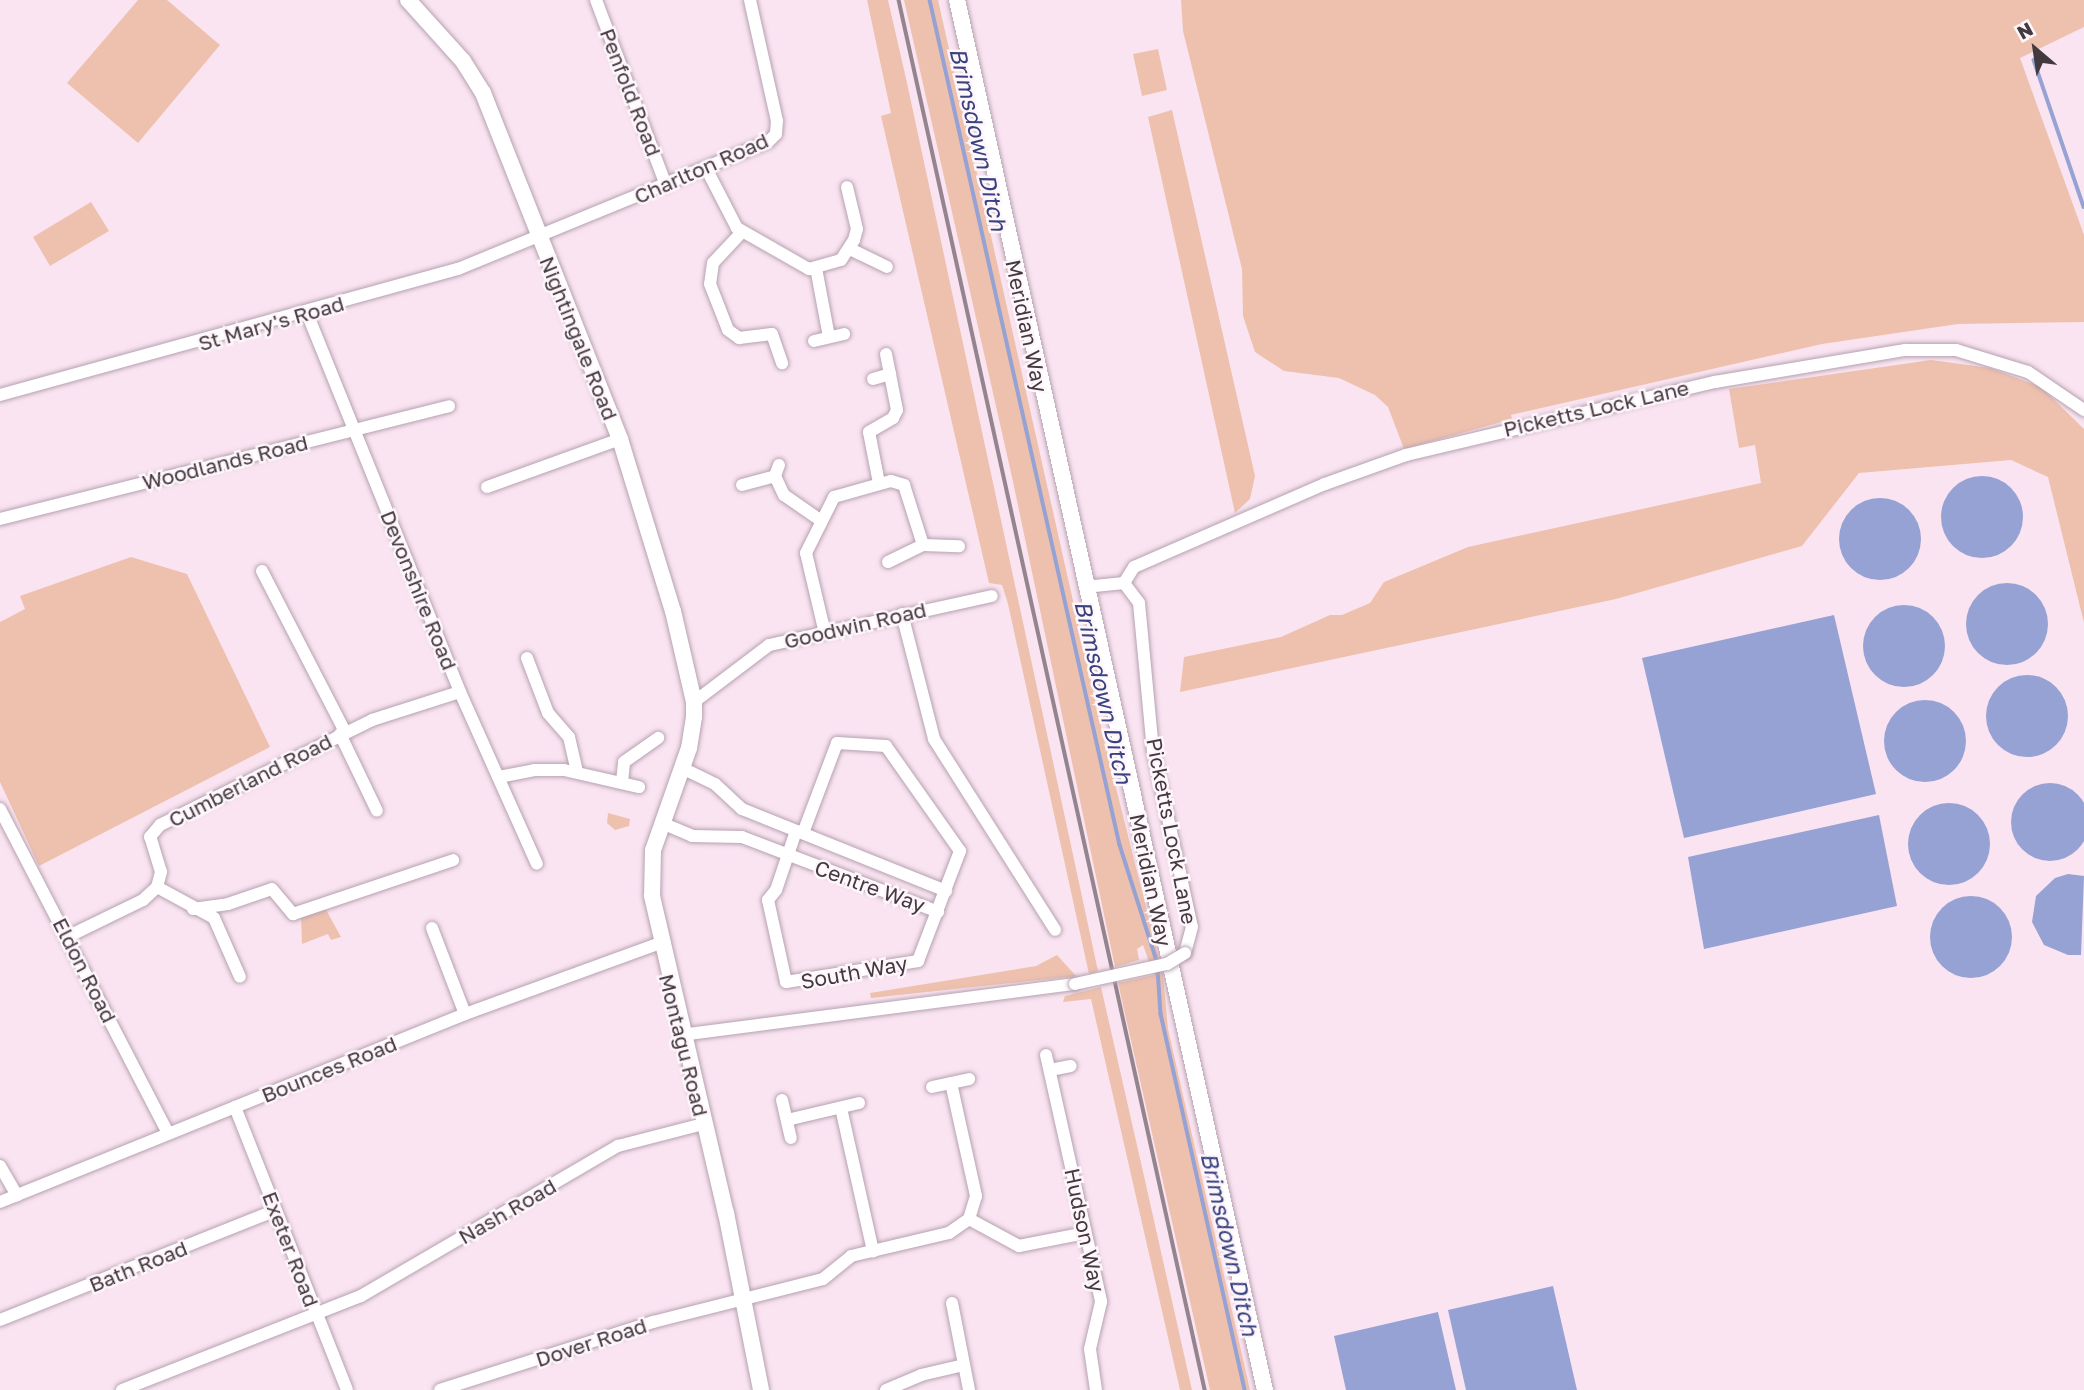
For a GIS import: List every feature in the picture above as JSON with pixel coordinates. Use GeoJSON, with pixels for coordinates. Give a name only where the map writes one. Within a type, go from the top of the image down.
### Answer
{"type":"FeatureCollection","features":[{"type":"Feature","properties":{"kind":"main road","name":"Nightingale Road"},"geometry":{"type":"LineString","coordinates":[[408,0],[463,61],[483,93],[620,439],[660,566],[694,702]]}},
{"type":"Feature","properties":{"kind":"main road","name":"Meridian Way"},"geometry":{"type":"LineString","coordinates":[[957,0],[1265,1390]]}},
{"type":"Feature","properties":{"kind":"main road","name":"Montagu Road"},"geometry":{"type":"LineString","coordinates":[[694,702],[682,768],[653,850],[650,878],[660,943],[761,1390]]}},
{"type":"Feature","properties":{"kind":"street","name":"Penfold Road"},"geometry":{"type":"LineString","coordinates":[[597,0],[666,185]]}},
{"type":"Feature","properties":{"kind":"street","name":"Charlton Road"},"geometry":{"type":"LineString","coordinates":[[538,237],[706,168],[776,134],[750,0]]}},
{"type":"Feature","properties":{"kind":"street"},"geometry":{"type":"LineString","coordinates":[[706,168],[722,205],[741,232],[804,268],[816,268],[841,260],[850,248],[857,229],[847,187]]}},
{"type":"Feature","properties":{"kind":"street"},"geometry":{"type":"LineString","coordinates":[[741,232],[713,263],[710,284],[728,330],[739,338],[772,334],[782,363]]}},
{"type":"Feature","properties":{"kind":"street","name":"St Mary's Road"},"geometry":{"type":"LineString","coordinates":[[0,395],[307,313],[458,269],[538,237]]}},
{"type":"Feature","properties":{"kind":"street"},"geometry":{"type":"LineString","coordinates":[[850,248],[887,267]]}},
{"type":"Feature","properties":{"kind":"street"},"geometry":{"type":"LineString","coordinates":[[816,268],[830,337]]}},
{"type":"Feature","properties":{"kind":"street","name":"Devonshire Road"},"geometry":{"type":"LineString","coordinates":[[307,313],[460,692],[537,864]]}},
{"type":"Feature","properties":{"kind":"street"},"geometry":{"type":"LineString","coordinates":[[814,341],[844,334]]}},
{"type":"Feature","properties":{"kind":"street","name":"Picketts Lock Lane"},"geometry":{"type":"LineString","coordinates":[[681,1035],[1042,992],[1167,964],[1185,953],[1192,927],[1153,750],[1139,603],[1124,583],[1134,567],[1325,484],[1406,455],[1511,426],[1715,382],[1905,350],[1956,351],[2028,372],[2084,410]]}},
{"type":"Feature","properties":{"kind":"street"},"geometry":{"type":"LineString","coordinates":[[879,483],[868,438],[872,427],[896,414],[886,354]]}},
{"type":"Feature","properties":{"kind":"street"},"geometry":{"type":"LineString","coordinates":[[873,379],[890,374]]}},
{"type":"Feature","properties":{"kind":"street","name":"Woodlands Road"},"geometry":{"type":"LineString","coordinates":[[0,519],[449,406]]}},
{"type":"Feature","properties":{"kind":"street"},"geometry":{"type":"LineString","coordinates":[[487,487],[620,439]]}},
{"type":"Feature","properties":{"kind":"street"},"geometry":{"type":"LineString","coordinates":[[742,485],[777,471],[784,495],[820,520]]}},
{"type":"Feature","properties":{"kind":"street"},"geometry":{"type":"LineString","coordinates":[[824,629],[806,565],[809,543],[834,497],[879,483],[904,485],[923,545]]}},
{"type":"Feature","properties":{"kind":"street"},"geometry":{"type":"LineString","coordinates":[[888,562],[923,545],[959,546]]}},
{"type":"Feature","properties":{"kind":"street"},"geometry":{"type":"LineString","coordinates":[[262,571],[342,733],[377,811]]}},
{"type":"Feature","properties":{"kind":"street"},"geometry":{"type":"LineString","coordinates":[[1085,587],[1124,583]]}},
{"type":"Feature","properties":{"kind":"street","name":"Goodwin Road"},"geometry":{"type":"LineString","coordinates":[[694,702],[759,650],[824,629],[992,596]]}},
{"type":"Feature","properties":{"kind":"street"},"geometry":{"type":"LineString","coordinates":[[902,614],[934,739],[1055,930]]}},
{"type":"Feature","properties":{"kind":"street"},"geometry":{"type":"LineString","coordinates":[[527,658],[548,713],[569,737],[577,772]]}},
{"type":"Feature","properties":{"kind":"street","name":"Cumberland Road"},"geometry":{"type":"LineString","coordinates":[[157,887],[161,872],[150,837],[160,825],[342,733],[460,692]]}},
{"type":"Feature","properties":{"kind":"street"},"geometry":{"type":"LineString","coordinates":[[622,782],[625,762],[658,738]]}},
{"type":"Feature","properties":{"kind":"street"},"geometry":{"type":"LineString","coordinates":[[788,856],[837,743],[883,743],[960,851],[946,891]]}},
{"type":"Feature","properties":{"kind":"street","name":"Centre Way"},"geometry":{"type":"LineString","coordinates":[[662,823],[692,836],[742,837],[938,912],[946,891],[742,809],[715,785],[682,768]]}},
{"type":"Feature","properties":{"kind":"street"},"geometry":{"type":"LineString","coordinates":[[499,778],[534,770],[577,772],[639,787]]}},
{"type":"Feature","properties":{"kind":"street","name":"Eldon Road"},"geometry":{"type":"LineString","coordinates":[[0,809],[69,936],[168,1133]]}},
{"type":"Feature","properties":{"kind":"street","name":"South Way"},"geometry":{"type":"LineString","coordinates":[[788,856],[768,907],[786,982],[918,961],[938,912]]}},
{"type":"Feature","properties":{"kind":"street"},"geometry":{"type":"LineString","coordinates":[[193,909],[228,904],[272,889],[293,914],[453,860]]}},
{"type":"Feature","properties":{"kind":"street"},"geometry":{"type":"LineString","coordinates":[[69,936],[143,900],[157,887],[193,909],[214,918],[240,977]]}},
{"type":"Feature","properties":{"kind":"street"},"geometry":{"type":"LineString","coordinates":[[432,928],[465,1014]]}},
{"type":"Feature","properties":{"kind":"street","name":"Bounces Road"},"geometry":{"type":"LineString","coordinates":[[0,1202],[465,1014],[660,943]]}},
{"type":"Feature","properties":{"kind":"street","name":"Hudson Way"},"geometry":{"type":"LineString","coordinates":[[1046,1055],[1101,1309],[1090,1349],[1096,1390]]}},
{"type":"Feature","properties":{"kind":"street"},"geometry":{"type":"LineString","coordinates":[[1050,1070],[1071,1066]]}},
{"type":"Feature","properties":{"kind":"street"},"geometry":{"type":"LineString","coordinates":[[932,1087],[969,1079]]}},
{"type":"Feature","properties":{"kind":"street"},"geometry":{"type":"LineString","coordinates":[[951,1083],[975,1196],[969,1219],[1019,1246],[1086,1233]]}},
{"type":"Feature","properties":{"kind":"street"},"geometry":{"type":"LineString","coordinates":[[782,1100],[791,1138]]}},
{"type":"Feature","properties":{"kind":"street"},"geometry":{"type":"LineString","coordinates":[[787,1120],[859,1103]]}},
{"type":"Feature","properties":{"kind":"street","name":"Exeter Road"},"geometry":{"type":"LineString","coordinates":[[236,1107],[347,1390]]}},
{"type":"Feature","properties":{"kind":"street"},"geometry":{"type":"LineString","coordinates":[[841,1108],[873,1251]]}},
{"type":"Feature","properties":{"kind":"street","name":"Nash Road"},"geometry":{"type":"LineString","coordinates":[[122,1390],[361,1296],[618,1146],[703,1124]]}},
{"type":"Feature","properties":{"kind":"street"},"geometry":{"type":"LineString","coordinates":[[0,1166],[17,1195]]}},
{"type":"Feature","properties":{"kind":"street","name":"Bath Road"},"geometry":{"type":"LineString","coordinates":[[0,1320],[276,1210]]}},
{"type":"Feature","properties":{"kind":"street","name":"Dover Road"},"geometry":{"type":"LineString","coordinates":[[440,1390],[742,1298],[827,1277],[851,1256],[949,1233],[969,1219]]}},
{"type":"Feature","properties":{"kind":"street"},"geometry":{"type":"LineString","coordinates":[[952,1303],[969,1390]]}},
{"type":"Feature","properties":{"kind":"street"},"geometry":{"type":"LineString","coordinates":[[886,1390],[921,1375],[964,1366]]}},
{"type":"Feature","properties":{"kind":"shaded area"},"geometry":{"type":"Polygon","coordinates":[[[138,0],[167,0],[220,45],[138,143],[67,83],[138,0]]]}},
{"type":"Feature","properties":{"kind":"shaded area"},"geometry":{"type":"Polygon","coordinates":[[[867,0],[888,0],[907,83],[1098,971],[1089,974],[1008,604],[1002,585],[989,583],[881,116],[891,113],[867,0]]]}},
{"type":"Feature","properties":{"kind":"shaded area"},"geometry":{"type":"Polygon","coordinates":[[[904,0],[938,0],[1107,752],[1163,975],[1168,1029],[1250,1390],[1210,1390],[1118,983],[1154,975],[1143,945],[1137,949],[1139,960],[1115,967],[1012,477],[904,0]]]}},
{"type":"Feature","properties":{"kind":"shaded area"},"geometry":{"type":"Polygon","coordinates":[[[1181,0],[2084,0],[2084,27],[2020,58],[2084,235],[2084,322],[1958,324],[1822,344],[1511,415],[1512,419],[1404,449],[1388,407],[1375,395],[1339,378],[1284,371],[1255,352],[1243,316],[1242,269],[1183,31],[1181,0]]]}},
{"type":"Feature","properties":{"kind":"shaded area"},"geometry":{"type":"Polygon","coordinates":[[[1158,49],[1167,90],[1142,96],[1133,54],[1158,49]]]}},
{"type":"Feature","properties":{"kind":"shaded area"},"geometry":{"type":"Polygon","coordinates":[[[1172,110],[1255,476],[1250,499],[1235,513],[1148,117],[1172,110]]]}},
{"type":"Feature","properties":{"kind":"shaded area"},"geometry":{"type":"Polygon","coordinates":[[[91,202],[109,231],[50,266],[33,237],[91,202]]]}},
{"type":"Feature","properties":{"kind":"shaded area"},"geometry":{"type":"Polygon","coordinates":[[[1931,360],[1990,368],[2041,387],[2084,429],[2084,623],[2048,477],[2011,460],[1859,473],[1802,546],[1616,599],[1180,692],[1184,657],[1281,637],[1330,615],[1342,615],[1370,603],[1384,582],[1468,547],[1761,483],[1755,445],[1739,448],[1729,389],[1931,360]]]}},
{"type":"Feature","properties":{"kind":"shaded area"},"geometry":{"type":"Polygon","coordinates":[[[131,557],[187,574],[270,747],[39,866],[0,782],[0,622],[25,609],[20,596],[131,557]]]}},
{"type":"Feature","properties":{"kind":"shaded area"},"geometry":{"type":"Polygon","coordinates":[[[608,813],[630,819],[629,826],[615,830],[607,823],[608,813]]]}},
{"type":"Feature","properties":{"kind":"shaded area"},"geometry":{"type":"Polygon","coordinates":[[[324,906],[341,937],[331,940],[328,934],[302,944],[301,917],[324,906]]]}},
{"type":"Feature","properties":{"kind":"shaded area"},"geometry":{"type":"Polygon","coordinates":[[[1057,955],[1076,976],[871,998],[870,993],[1036,966],[1057,955]]]}},
{"type":"Feature","properties":{"kind":"shaded area"},"geometry":{"type":"Polygon","coordinates":[[[1101,987],[1192,1390],[1180,1390],[1091,999],[1063,1002],[1065,996],[1101,987]]]}},
{"type":"Feature","properties":{"kind":"water"},"geometry":{"type":"Polygon","coordinates":[[[1982,476],[1998,479],[2011,488],[2020,501],[2023,517],[2020,533],[2011,546],[1998,555],[1982,558],[1966,555],[1953,546],[1944,533],[1941,517],[1944,501],[1953,488],[1966,479],[1982,476]]]}},
{"type":"Feature","properties":{"kind":"water"},"geometry":{"type":"Polygon","coordinates":[[[1880,498],[1896,501],[1909,510],[1918,523],[1921,539],[1918,555],[1909,568],[1896,577],[1880,580],[1864,577],[1851,568],[1842,555],[1839,539],[1842,523],[1851,510],[1864,501],[1880,498]]]}},
{"type":"Feature","properties":{"kind":"water"},"geometry":{"type":"Polygon","coordinates":[[[2007,583],[2023,586],[2036,595],[2045,608],[2048,624],[2045,640],[2036,653],[2023,662],[2007,665],[1991,662],[1978,653],[1969,640],[1966,624],[1969,608],[1978,595],[1991,586],[2007,583]]]}},
{"type":"Feature","properties":{"kind":"water"},"geometry":{"type":"Polygon","coordinates":[[[1904,605],[1920,608],[1933,617],[1942,630],[1945,646],[1942,662],[1933,675],[1920,684],[1904,687],[1888,684],[1875,675],[1866,662],[1863,646],[1866,630],[1875,617],[1888,608],[1904,605]]]}},
{"type":"Feature","properties":{"kind":"water"},"geometry":{"type":"Polygon","coordinates":[[[1834,615],[1876,794],[1684,838],[1642,658],[1834,615]]]}},
{"type":"Feature","properties":{"kind":"water"},"geometry":{"type":"Polygon","coordinates":[[[2027,675],[2043,678],[2056,687],[2065,700],[2068,716],[2065,732],[2056,745],[2043,754],[2027,757],[2011,754],[1998,745],[1989,732],[1986,716],[1989,700],[1998,687],[2011,678],[2027,675]]]}},
{"type":"Feature","properties":{"kind":"water"},"geometry":{"type":"Polygon","coordinates":[[[1925,700],[1941,703],[1954,712],[1963,725],[1966,741],[1963,757],[1954,770],[1941,779],[1925,782],[1909,779],[1896,770],[1887,757],[1884,741],[1887,725],[1896,712],[1909,703],[1925,700]]]}},
{"type":"Feature","properties":{"kind":"water"},"geometry":{"type":"Polygon","coordinates":[[[2050,783],[2065,786],[2078,794],[2086,807],[2089,822],[2086,837],[2078,850],[2065,858],[2050,861],[2035,858],[2022,850],[2014,837],[2011,822],[2014,807],[2022,794],[2035,786],[2050,783]]]}},
{"type":"Feature","properties":{"kind":"water"},"geometry":{"type":"Polygon","coordinates":[[[1949,803],[1965,806],[1978,815],[1987,828],[1990,844],[1987,860],[1978,873],[1965,882],[1949,885],[1933,882],[1920,873],[1911,860],[1908,844],[1911,828],[1920,815],[1933,806],[1949,803]]]}},
{"type":"Feature","properties":{"kind":"water"},"geometry":{"type":"Polygon","coordinates":[[[1879,815],[1897,906],[1704,949],[1688,857],[1879,815]]]}},
{"type":"Feature","properties":{"kind":"water"},"geometry":{"type":"Polygon","coordinates":[[[2068,874],[2084,876],[2081,955],[2068,955],[2044,945],[2032,922],[2036,896],[2055,878],[2068,874]]]}},
{"type":"Feature","properties":{"kind":"water"},"geometry":{"type":"Polygon","coordinates":[[[1971,896],[1987,899],[2000,908],[2009,921],[2012,937],[2009,953],[2000,966],[1987,975],[1971,978],[1955,975],[1942,966],[1933,953],[1930,937],[1933,921],[1942,908],[1955,899],[1971,896]]]}},
{"type":"Feature","properties":{"kind":"water"},"geometry":{"type":"Polygon","coordinates":[[[1553,1286],[1577,1390],[1466,1390],[1448,1310],[1553,1286]]]}},
{"type":"Feature","properties":{"kind":"water"},"geometry":{"type":"Polygon","coordinates":[[[1438,1312],[1456,1390],[1346,1390],[1334,1336],[1438,1312]]]}},
{"type":"Feature","properties":{"kind":"waterway","name":"Brimsdown Ditch"},"geometry":{"type":"LineString","coordinates":[[930,0],[1120,845],[1157,961]]}},
{"type":"Feature","properties":{"kind":"waterway"},"geometry":{"type":"LineString","coordinates":[[2034,60],[2084,207]]}},
{"type":"Feature","properties":{"kind":"waterway","name":"Brimsdown Ditch"},"geometry":{"type":"LineString","coordinates":[[1158,969],[1161,1014],[1245,1390]]}},
{"type":"Feature","properties":{"kind":"railway"},"geometry":{"type":"LineString","coordinates":[[899,0],[1205,1390]]}}]}
